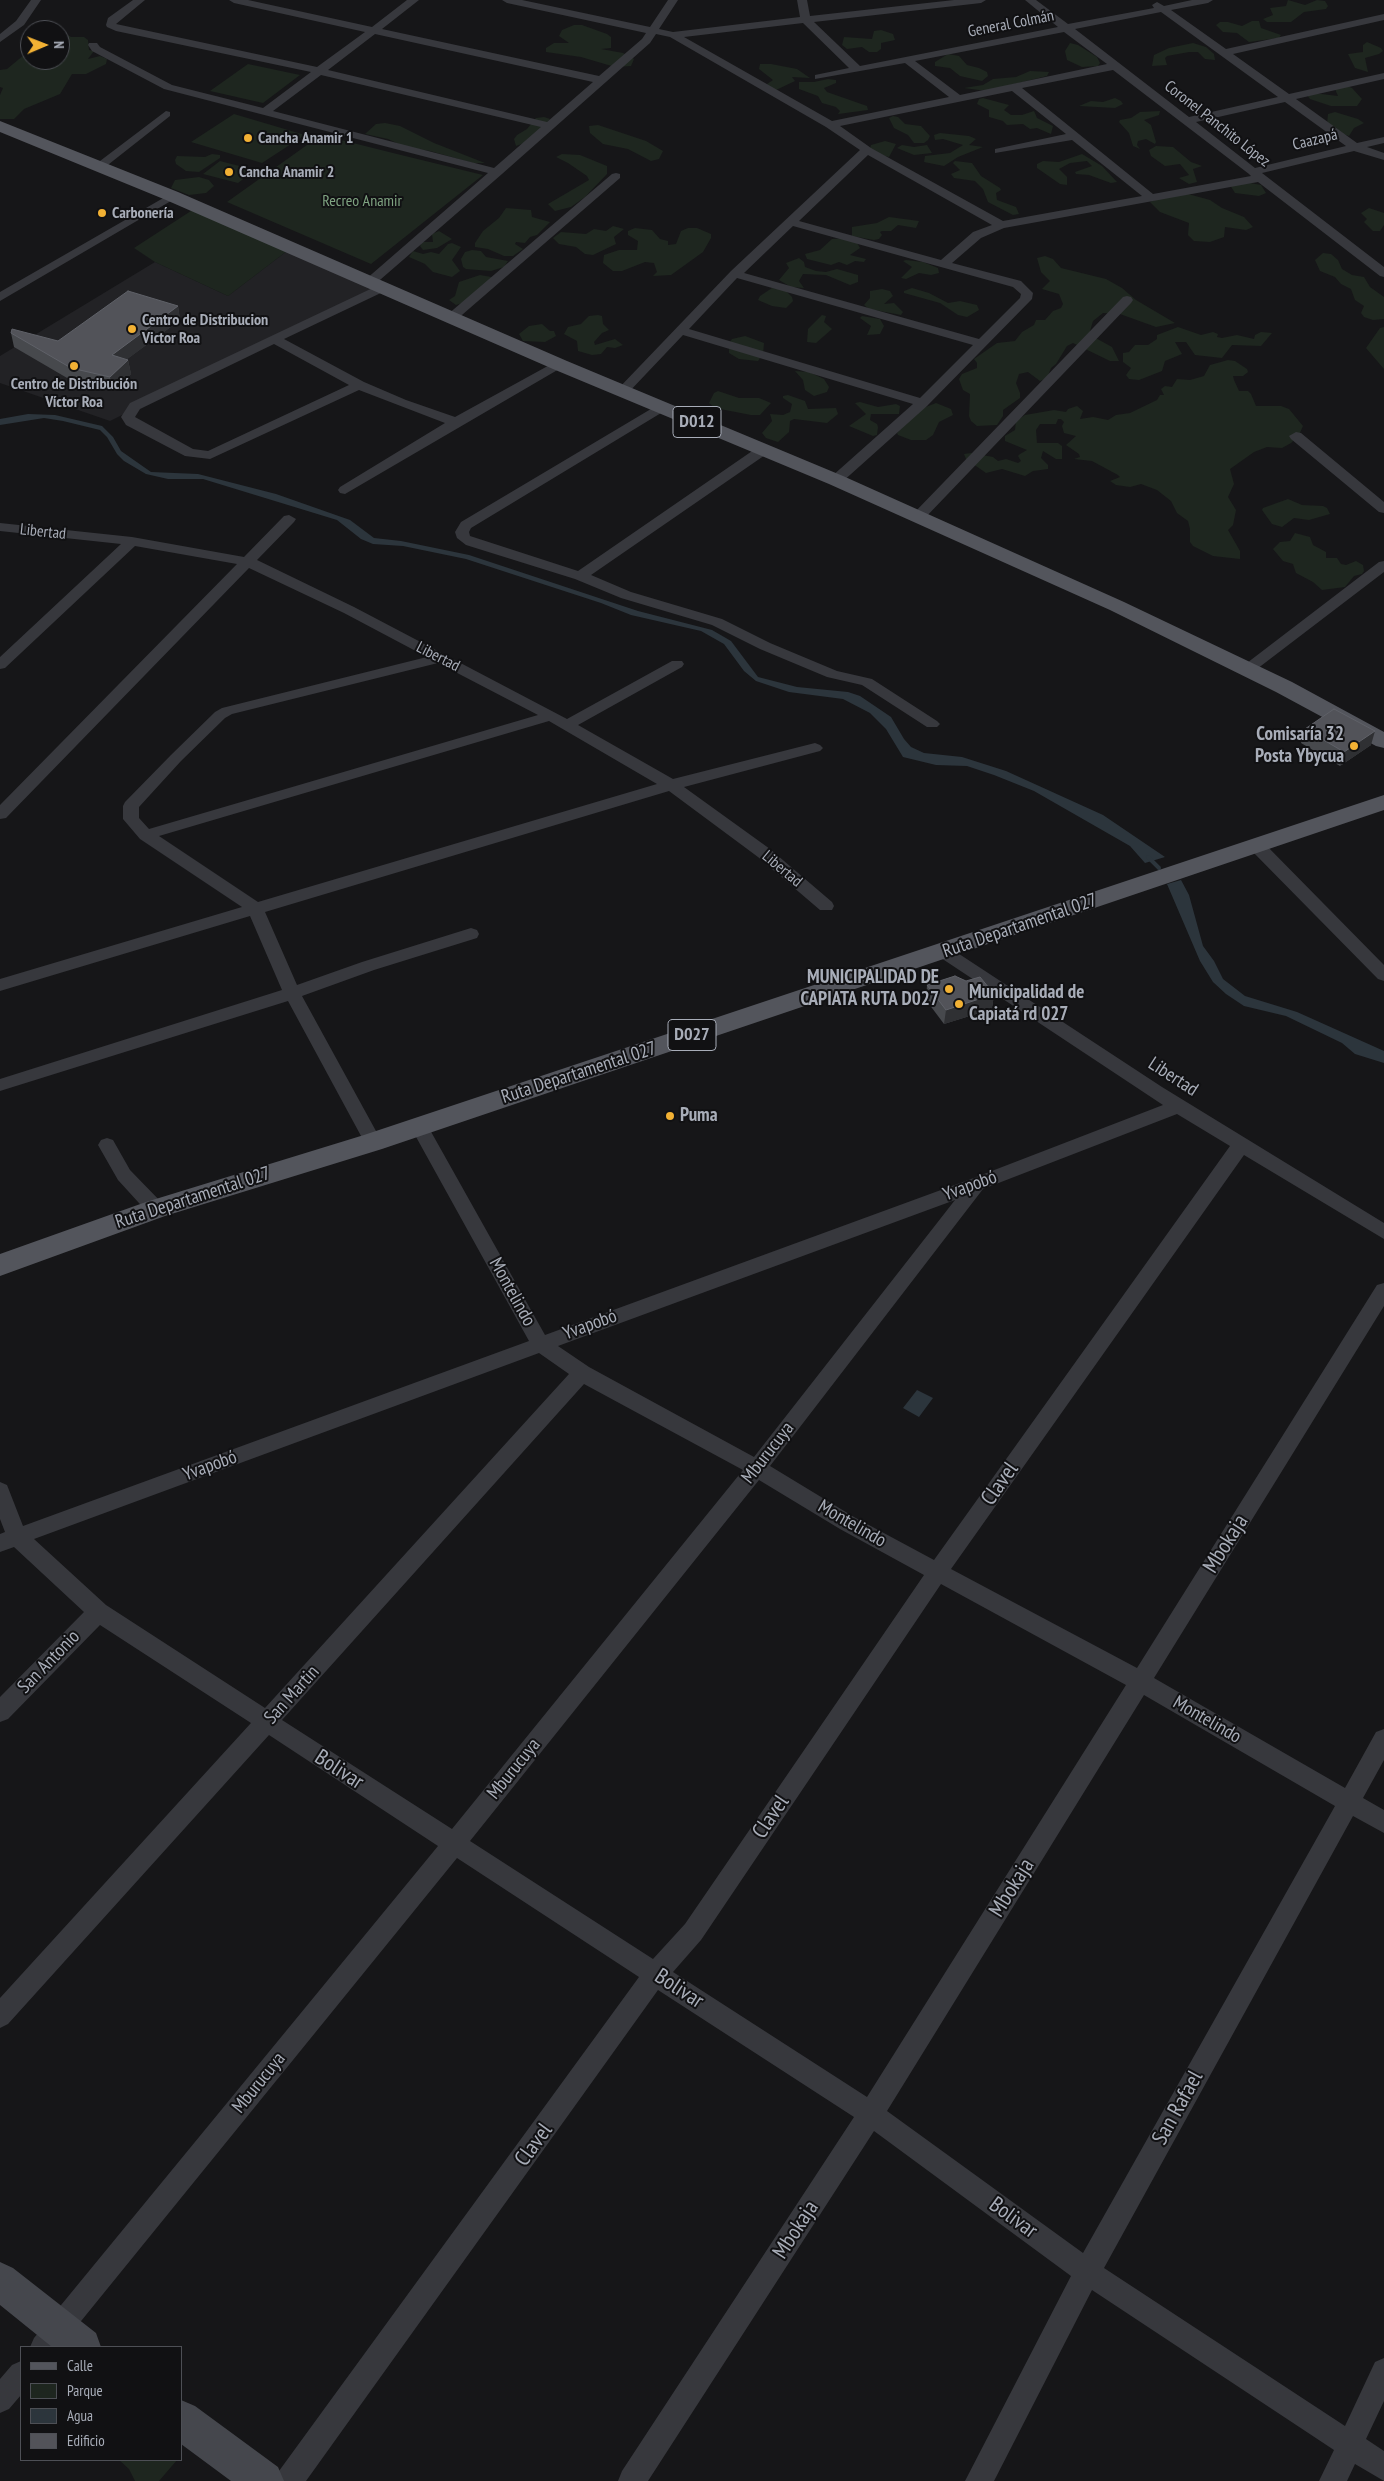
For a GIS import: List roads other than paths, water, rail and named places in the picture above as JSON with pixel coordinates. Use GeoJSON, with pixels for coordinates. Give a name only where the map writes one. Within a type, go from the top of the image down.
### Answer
{"type":"FeatureCollection","features":[{"type":"Feature","properties":{"kind":"main road","name":"D012"},"geometry":{"type":"LineString","coordinates":[[0,126],[172,196],[375,286],[402,295],[450,318],[560,365],[836,480],[1117,606],[1248,669],[1384,740]]}},
{"type":"Feature","properties":{"kind":"main road","name":"Ruta Departamental 027"},"geometry":{"type":"LineString","coordinates":[[0,1265],[156,1209],[373,1142],[944,952],[1384,802]]}},
{"type":"Feature","properties":{"kind":"street"},"geometry":{"type":"LineString","coordinates":[[0,39],[20,23],[36,0]]}},
{"type":"Feature","properties":{"kind":"street"},"geometry":{"type":"LineString","coordinates":[[140,0],[112,20],[111,25],[116,28],[319,71],[550,126]]}},
{"type":"Feature","properties":{"kind":"street"},"geometry":{"type":"LineString","coordinates":[[234,0],[375,29],[601,80]]}},
{"type":"Feature","properties":{"kind":"street"},"geometry":{"type":"LineString","coordinates":[[266,111],[414,0]]}},
{"type":"Feature","properties":{"kind":"street"},"geometry":{"type":"LineString","coordinates":[[507,0],[673,35],[981,0]]}},
{"type":"Feature","properties":{"kind":"street"},"geometry":{"type":"LineString","coordinates":[[359,384],[210,455],[190,453],[131,422],[128,417],[130,411],[135,406],[276,340],[375,286],[498,172],[646,41],[673,0]]}},
{"type":"Feature","properties":{"kind":"street"},"geometry":{"type":"LineString","coordinates":[[802,0],[806,20],[858,70]]}},
{"type":"Feature","properties":{"kind":"street"},"geometry":{"type":"LineString","coordinates":[[912,0],[921,8]]}},
{"type":"Feature","properties":{"kind":"street","name":"Coronel Panchito López"},"geometry":{"type":"LineString","coordinates":[[1030,0],[1384,273]]}},
{"type":"Feature","properties":{"kind":"street"},"geometry":{"type":"LineString","coordinates":[[1150,0],[1355,147],[1384,157]]}},
{"type":"Feature","properties":{"kind":"street","name":"General Colmán"},"geometry":{"type":"LineString","coordinates":[[819,77],[1208,0]]}},
{"type":"Feature","properties":{"kind":"street"},"geometry":{"type":"LineString","coordinates":[[1224,53],[1384,17]]}},
{"type":"Feature","properties":{"kind":"street"},"geometry":{"type":"LineString","coordinates":[[673,35],[830,125],[867,150],[1001,225]]}},
{"type":"Feature","properties":{"kind":"street"},"geometry":{"type":"LineString","coordinates":[[94,45],[96,49],[168,87],[498,172]]}},
{"type":"Feature","properties":{"kind":"street"},"geometry":{"type":"LineString","coordinates":[[907,60],[958,99]]}},
{"type":"Feature","properties":{"kind":"street"},"geometry":{"type":"LineString","coordinates":[[830,125],[1115,66]]}},
{"type":"Feature","properties":{"kind":"street"},"geometry":{"type":"LineString","coordinates":[[1187,121],[1384,76]]}},
{"type":"Feature","properties":{"kind":"street"},"geometry":{"type":"LineString","coordinates":[[1014,87],[1150,197]]}},
{"type":"Feature","properties":{"kind":"street"},"geometry":{"type":"LineString","coordinates":[[100,166],[166,114]]}},
{"type":"Feature","properties":{"kind":"street"},"geometry":{"type":"LineString","coordinates":[[999,151],[1075,136]]}},
{"type":"Feature","properties":{"kind":"street","name":"Caazapá"},"geometry":{"type":"LineString","coordinates":[[942,265],[978,235],[1001,225],[1257,175],[1384,140]]}},
{"type":"Feature","properties":{"kind":"street"},"geometry":{"type":"LineString","coordinates":[[622,391],[735,274],[867,150]]}},
{"type":"Feature","properties":{"kind":"street"},"geometry":{"type":"LineString","coordinates":[[450,318],[616,176]]}},
{"type":"Feature","properties":{"kind":"street"},"geometry":{"type":"LineString","coordinates":[[0,297],[172,196]]}},
{"type":"Feature","properties":{"kind":"street"},"geometry":{"type":"LineString","coordinates":[[790,222],[1016,284],[1027,293],[1026,299],[922,404],[836,480]]}},
{"type":"Feature","properties":{"kind":"street"},"geometry":{"type":"LineString","coordinates":[[735,274],[981,343]]}},
{"type":"Feature","properties":{"kind":"street"},"geometry":{"type":"LineString","coordinates":[[918,517],[1127,300]]}},
{"type":"Feature","properties":{"kind":"street"},"geometry":{"type":"LineString","coordinates":[[680,330],[922,404]]}},
{"type":"Feature","properties":{"kind":"street"},"geometry":{"type":"LineString","coordinates":[[276,340],[359,384],[401,403],[456,422]]}},
{"type":"Feature","properties":{"kind":"street"},"geometry":{"type":"LineString","coordinates":[[344,490],[456,422],[560,365]]}},
{"type":"Feature","properties":{"kind":"street"},"geometry":{"type":"LineString","coordinates":[[661,407],[466,525],[462,532],[464,538],[471,542],[580,576],[626,596],[717,622],[765,646],[832,674],[867,682],[932,724]]}},
{"type":"Feature","properties":{"kind":"street"},"geometry":{"type":"LineString","coordinates":[[1296,436],[1384,509]]}},
{"type":"Feature","properties":{"kind":"street"},"geometry":{"type":"LineString","coordinates":[[580,576],[763,450]]}},
{"type":"Feature","properties":{"kind":"street"},"geometry":{"type":"LineString","coordinates":[[0,814],[249,562],[289,519]]}},
{"type":"Feature","properties":{"kind":"street","name":"Libertad"},"geometry":{"type":"LineString","coordinates":[[0,527],[132,541],[249,562],[349,610],[551,716],[671,786],[764,853],[826,906]]}},
{"type":"Feature","properties":{"kind":"street"},"geometry":{"type":"LineString","coordinates":[[0,665],[132,541]]}},
{"type":"Feature","properties":{"kind":"street"},"geometry":{"type":"LineString","coordinates":[[1248,669],[1384,565]]}},
{"type":"Feature","properties":{"kind":"street"},"geometry":{"type":"LineString","coordinates":[[373,1142],[292,993],[255,908],[146,835],[131,818],[131,806],[220,715],[242,707],[440,658]]}},
{"type":"Feature","properties":{"kind":"street"},"geometry":{"type":"LineString","coordinates":[[567,725],[612,698],[676,664]]}},
{"type":"Feature","properties":{"kind":"street"},"geometry":{"type":"LineString","coordinates":[[146,835],[551,716]]}},
{"type":"Feature","properties":{"kind":"street"},"geometry":{"type":"LineString","coordinates":[[0,985],[671,786],[815,748]]}},
{"type":"Feature","properties":{"kind":"street"},"geometry":{"type":"LineString","coordinates":[[1256,845],[1384,975]]}},
{"type":"Feature","properties":{"kind":"street"},"geometry":{"type":"LineString","coordinates":[[0,1085],[292,993],[368,966],[471,934]]}},
{"type":"Feature","properties":{"kind":"street","name":"Libertad"},"geometry":{"type":"LineString","coordinates":[[944,952],[1179,1106],[1384,1232]]}},
{"type":"Feature","properties":{"kind":"street","name":"Yvapobó"},"geometry":{"type":"LineString","coordinates":[[9,1540],[540,1343],[978,1184],[1179,1106]]}},
{"type":"Feature","properties":{"kind":"street","name":"Montelindo"},"geometry":{"type":"LineString","coordinates":[[419,1126],[540,1343],[582,1373],[757,1468],[847,1522],[1140,1682],[1384,1822]]}},
{"type":"Feature","properties":{"kind":"street"},"geometry":{"type":"LineString","coordinates":[[107,1145],[124,1174],[156,1209]]}},
{"type":"Feature","properties":{"kind":"street","name":"Clavel"},"geometry":{"type":"LineString","coordinates":[[289,2481],[656,1974],[693,1932],[938,1571],[1241,1145]]}},
{"type":"Feature","properties":{"kind":"street","name":"Mburucuya"},"geometry":{"type":"LineString","coordinates":[[61,2341],[454,1844],[757,1468],[978,1184]]}},
{"type":"Feature","properties":{"kind":"street","name":"Mbokaja"},"geometry":{"type":"LineString","coordinates":[[632,2481],[871,2114],[1384,1290]]}},
{"type":"Feature","properties":{"kind":"street","name":"San Martin"},"geometry":{"type":"LineString","coordinates":[[0,2016],[582,1373]]}},
{"type":"Feature","properties":{"kind":"street","name":"Bolivar"},"geometry":{"type":"LineString","coordinates":[[0,1492],[9,1540],[98,1612],[871,2114],[1087,2272],[1384,2467]]}},
{"type":"Feature","properties":{"kind":"street","name":"San Antonio"},"geometry":{"type":"LineString","coordinates":[[0,1712],[98,1612]]}},
{"type":"Feature","properties":{"kind":"street","name":"San Rafael"},"geometry":{"type":"LineString","coordinates":[[979,2481],[1087,2272],[1384,1739]]}},
{"type":"Feature","properties":{"kind":"street"},"geometry":{"type":"LineString","coordinates":[[0,2281],[61,2341]]}},
{"type":"Feature","properties":{"kind":"street"},"geometry":{"type":"LineString","coordinates":[[1333,2481],[1384,2371]]}},
{"type":"Feature","properties":{"kind":"street"},"geometry":{"type":"LineString","coordinates":[[0,2400],[20,2375]]}},
{"type":"Feature","properties":{"kind":"street"},"geometry":{"type":"LineString","coordinates":[[182,2421],[264,2481]]}},
{"type":"Feature","properties":{"kind":"water"},"geometry":{"type":"Polygon","coordinates":[[[28,414],[55,415],[102,426],[113,437],[121,451],[151,472],[198,474],[276,494],[350,520],[374,538],[401,541],[469,555],[638,611],[712,630],[731,641],[758,677],[797,687],[848,692],[860,696],[891,717],[911,747],[924,753],[962,757],[1006,771],[1103,815],[1165,857],[1145,863],[1130,846],[1034,791],[994,775],[967,766],[936,765],[903,757],[886,729],[870,713],[843,699],[789,692],[756,681],[744,671],[724,644],[701,631],[631,615],[601,603],[466,559],[403,546],[373,544],[361,539],[337,520],[203,479],[168,479],[146,474],[124,461],[100,430],[44,418],[0,425],[0,419],[28,414]]]}},
{"type":"Feature","properties":{"kind":"water"},"geometry":{"type":"Polygon","coordinates":[[[1181,880],[1189,895],[1203,946],[1214,961],[1223,979],[1245,996],[1297,1012],[1384,1051],[1384,1063],[1355,1054],[1342,1043],[1286,1016],[1244,1006],[1226,994],[1213,982],[1200,961],[1167,884],[1181,880]]]}},
{"type":"Feature","properties":{"kind":"water"},"geometry":{"type":"Polygon","coordinates":[[[917,1390],[933,1398],[919,1417],[903,1408],[917,1390]]]}},
{"type":"Feature","properties":{"kind":"waterway"},"geometry":{"type":"LineString","coordinates":[[1148,857],[1159,868]]}},
{"type":"Feature","properties":{"kind":"place","name":"Cancha Anamir 1"},"geometry":{"type":"Point","coordinates":[248,138]}},
{"type":"Feature","properties":{"kind":"place","name":"Cancha Anamir 2"},"geometry":{"type":"Point","coordinates":[229,172]}},
{"type":"Feature","properties":{"kind":"place","name":"Carbonería"},"geometry":{"type":"Point","coordinates":[102,213]}},
{"type":"Feature","properties":{"kind":"place","name":"Centro de Distribucion Victor Roa"},"geometry":{"type":"Point","coordinates":[132,329]}},
{"type":"Feature","properties":{"kind":"place","name":"Centro de Distribución Víctor Roa"},"geometry":{"type":"Point","coordinates":[74,366]}},
{"type":"Feature","properties":{"kind":"place","name":"Comisaría 32 Posta Ybycua"},"geometry":{"type":"Point","coordinates":[1354,746]}},
{"type":"Feature","properties":{"kind":"place","name":"MUNICIPALIDAD DE CAPIATA RUTA D027"},"geometry":{"type":"Point","coordinates":[949,989]}},
{"type":"Feature","properties":{"kind":"place","name":"Municipalidad de Capiatá rd 027"},"geometry":{"type":"Point","coordinates":[959,1004]}},
{"type":"Feature","properties":{"kind":"place","name":"Puma"},"geometry":{"type":"Point","coordinates":[670,1116]}},
{"type":"Feature","properties":{"kind":"park label","name":"Recreo Anamir"},"geometry":{"type":"Point","coordinates":[362,201]}}]}
